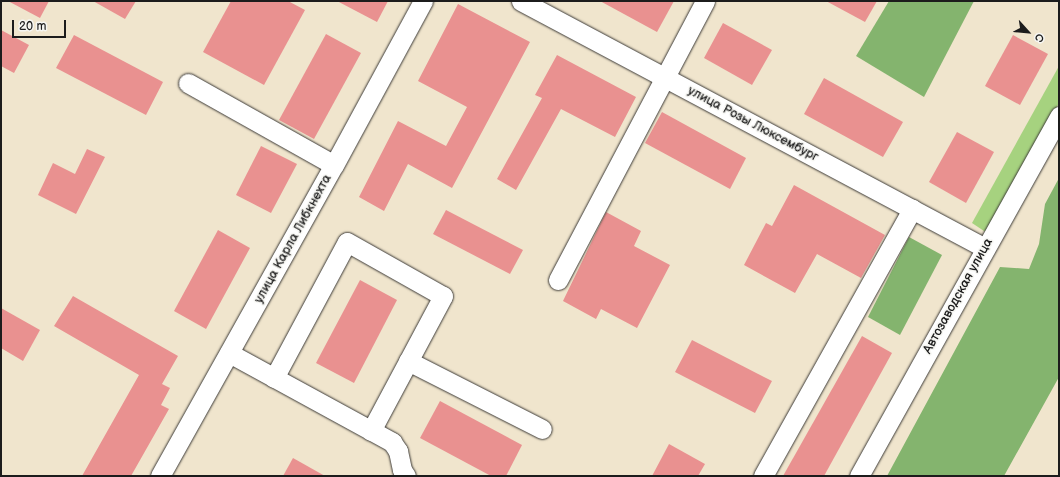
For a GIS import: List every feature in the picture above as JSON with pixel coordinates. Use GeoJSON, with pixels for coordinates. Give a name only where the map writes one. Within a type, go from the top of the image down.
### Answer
{"type":"FeatureCollection","features":[{"type":"Feature","properties":{"kind":"street","name":"улица Карла Либкнехта"},"geometry":{"type":"LineString","coordinates":[[160,476],[334,165],[423,1]]}},
{"type":"Feature","properties":{"kind":"street","name":"улица Розы Люксембург"},"geometry":{"type":"LineString","coordinates":[[521,1],[985,248]]}},
{"type":"Feature","properties":{"kind":"street"},"geometry":{"type":"LineString","coordinates":[[558,280],[663,77],[705,1]]}},
{"type":"Feature","properties":{"kind":"street"},"geometry":{"type":"LineString","coordinates":[[188,83],[334,165]]}},
{"type":"Feature","properties":{"kind":"street","name":"Автозаводская улица"},"geometry":{"type":"LineString","coordinates":[[859,476],[1059,116]]}},
{"type":"Feature","properties":{"kind":"street"},"geometry":{"type":"LineString","coordinates":[[763,476],[912,209]]}},
{"type":"Feature","properties":{"kind":"street"},"geometry":{"type":"LineString","coordinates":[[274,378],[347,242],[443,296],[371,431]]}},
{"type":"Feature","properties":{"kind":"street"},"geometry":{"type":"LineString","coordinates":[[229,353],[392,442],[398,451],[402,470],[406,476]]}},
{"type":"Feature","properties":{"kind":"street"},"geometry":{"type":"LineString","coordinates":[[408,361],[542,429]]}},
{"type":"Feature","properties":{"kind":"green space"},"geometry":{"type":"Polygon","coordinates":[[[889,1],[974,1],[924,97],[856,56],[889,1]]]}},
{"type":"Feature","properties":{"kind":"green space"},"geometry":{"type":"Polygon","coordinates":[[[1059,66],[1059,103],[987,233],[972,223],[1059,66]]]}},
{"type":"Feature","properties":{"kind":"green space"},"geometry":{"type":"Polygon","coordinates":[[[1059,178],[1059,377],[1004,476],[887,476],[1000,267],[1029,269],[1039,244],[1045,204],[1059,178]]]}},
{"type":"Feature","properties":{"kind":"green space"},"geometry":{"type":"Polygon","coordinates":[[[909,237],[942,255],[900,335],[868,317],[909,237]]]}},
{"type":"Feature","properties":{"kind":"building"},"geometry":{"type":"Polygon","coordinates":[[[8,1],[49,1],[40,18],[8,1]]]}},
{"type":"Feature","properties":{"kind":"building"},"geometry":{"type":"Polygon","coordinates":[[[93,1],[136,1],[125,19],[93,1]]]}},
{"type":"Feature","properties":{"kind":"building"},"geometry":{"type":"Polygon","coordinates":[[[231,1],[288,1],[305,10],[264,85],[203,52],[231,1]]]}},
{"type":"Feature","properties":{"kind":"building"},"geometry":{"type":"Polygon","coordinates":[[[337,1],[388,1],[377,22],[337,1]]]}},
{"type":"Feature","properties":{"kind":"building"},"geometry":{"type":"Polygon","coordinates":[[[600,1],[674,1],[657,32],[600,1]]]}},
{"type":"Feature","properties":{"kind":"building"},"geometry":{"type":"Polygon","coordinates":[[[826,1],[877,1],[865,22],[826,1]]]}},
{"type":"Feature","properties":{"kind":"building"},"geometry":{"type":"Polygon","coordinates":[[[458,4],[530,42],[452,188],[408,164],[384,211],[359,197],[398,121],[446,146],[467,107],[418,81],[458,4]]]}},
{"type":"Feature","properties":{"kind":"building"},"geometry":{"type":"Polygon","coordinates":[[[723,23],[772,50],[752,85],[704,58],[723,23]]]}},
{"type":"Feature","properties":{"kind":"building"},"geometry":{"type":"Polygon","coordinates":[[[1,30],[29,45],[14,73],[1,66],[1,30]]]}},
{"type":"Feature","properties":{"kind":"building"},"geometry":{"type":"Polygon","coordinates":[[[326,34],[361,53],[314,139],[279,120],[326,34]]]}},
{"type":"Feature","properties":{"kind":"building"},"geometry":{"type":"Polygon","coordinates":[[[74,35],[163,82],[146,115],[56,68],[74,35]]]}},
{"type":"Feature","properties":{"kind":"building"},"geometry":{"type":"Polygon","coordinates":[[[1013,35],[1048,54],[1020,105],[985,86],[1013,35]]]}},
{"type":"Feature","properties":{"kind":"building"},"geometry":{"type":"Polygon","coordinates":[[[557,55],[636,97],[615,137],[561,109],[516,190],[497,179],[542,98],[535,95],[557,55]]]}},
{"type":"Feature","properties":{"kind":"building"},"geometry":{"type":"Polygon","coordinates":[[[824,78],[903,122],[883,157],[804,114],[824,78]]]}},
{"type":"Feature","properties":{"kind":"building"},"geometry":{"type":"Polygon","coordinates":[[[662,112],[746,158],[730,189],[645,143],[662,112]]]}},
{"type":"Feature","properties":{"kind":"building"},"geometry":{"type":"Polygon","coordinates":[[[957,132],[994,152],[966,203],[929,182],[957,132]]]}},
{"type":"Feature","properties":{"kind":"building"},"geometry":{"type":"Polygon","coordinates":[[[261,146],[297,164],[271,213],[236,195],[261,146]]]}},
{"type":"Feature","properties":{"kind":"building"},"geometry":{"type":"Polygon","coordinates":[[[87,149],[105,157],[76,214],[38,195],[53,163],[75,174],[87,149]]]}},
{"type":"Feature","properties":{"kind":"building"},"geometry":{"type":"Polygon","coordinates":[[[794,185],[885,235],[861,278],[817,254],[795,293],[744,265],[766,223],[772,226],[794,185]]]}},
{"type":"Feature","properties":{"kind":"building"},"geometry":{"type":"Polygon","coordinates":[[[446,210],[523,250],[510,274],[433,234],[446,210]]]}},
{"type":"Feature","properties":{"kind":"building"},"geometry":{"type":"Polygon","coordinates":[[[606,212],[641,231],[634,246],[670,265],[637,328],[601,309],[596,319],[563,301],[606,212]]]}},
{"type":"Feature","properties":{"kind":"building"},"geometry":{"type":"Polygon","coordinates":[[[218,230],[250,248],[206,329],[174,311],[218,230]]]}},
{"type":"Feature","properties":{"kind":"building"},"geometry":{"type":"Polygon","coordinates":[[[360,280],[397,300],[354,383],[316,363],[360,280]]]}},
{"type":"Feature","properties":{"kind":"building"},"geometry":{"type":"Polygon","coordinates":[[[73,296],[178,356],[162,384],[170,388],[161,405],[169,409],[131,476],[82,476],[139,375],[54,326],[73,296]]]}},
{"type":"Feature","properties":{"kind":"building"},"geometry":{"type":"Polygon","coordinates":[[[1,308],[40,330],[23,361],[1,348],[1,308]]]}},
{"type":"Feature","properties":{"kind":"building"},"geometry":{"type":"Polygon","coordinates":[[[862,336],[892,353],[824,476],[783,476],[862,336]]]}},
{"type":"Feature","properties":{"kind":"building"},"geometry":{"type":"Polygon","coordinates":[[[692,340],[772,381],[755,413],[675,372],[692,340]]]}},
{"type":"Feature","properties":{"kind":"building"},"geometry":{"type":"Polygon","coordinates":[[[440,401],[522,445],[506,476],[491,476],[420,438],[440,401]]]}},
{"type":"Feature","properties":{"kind":"building"},"geometry":{"type":"Polygon","coordinates":[[[669,444],[705,464],[698,476],[652,476],[669,444]]]}},
{"type":"Feature","properties":{"kind":"building"},"geometry":{"type":"Polygon","coordinates":[[[293,458],[325,476],[283,476],[293,458]]]}}]}
